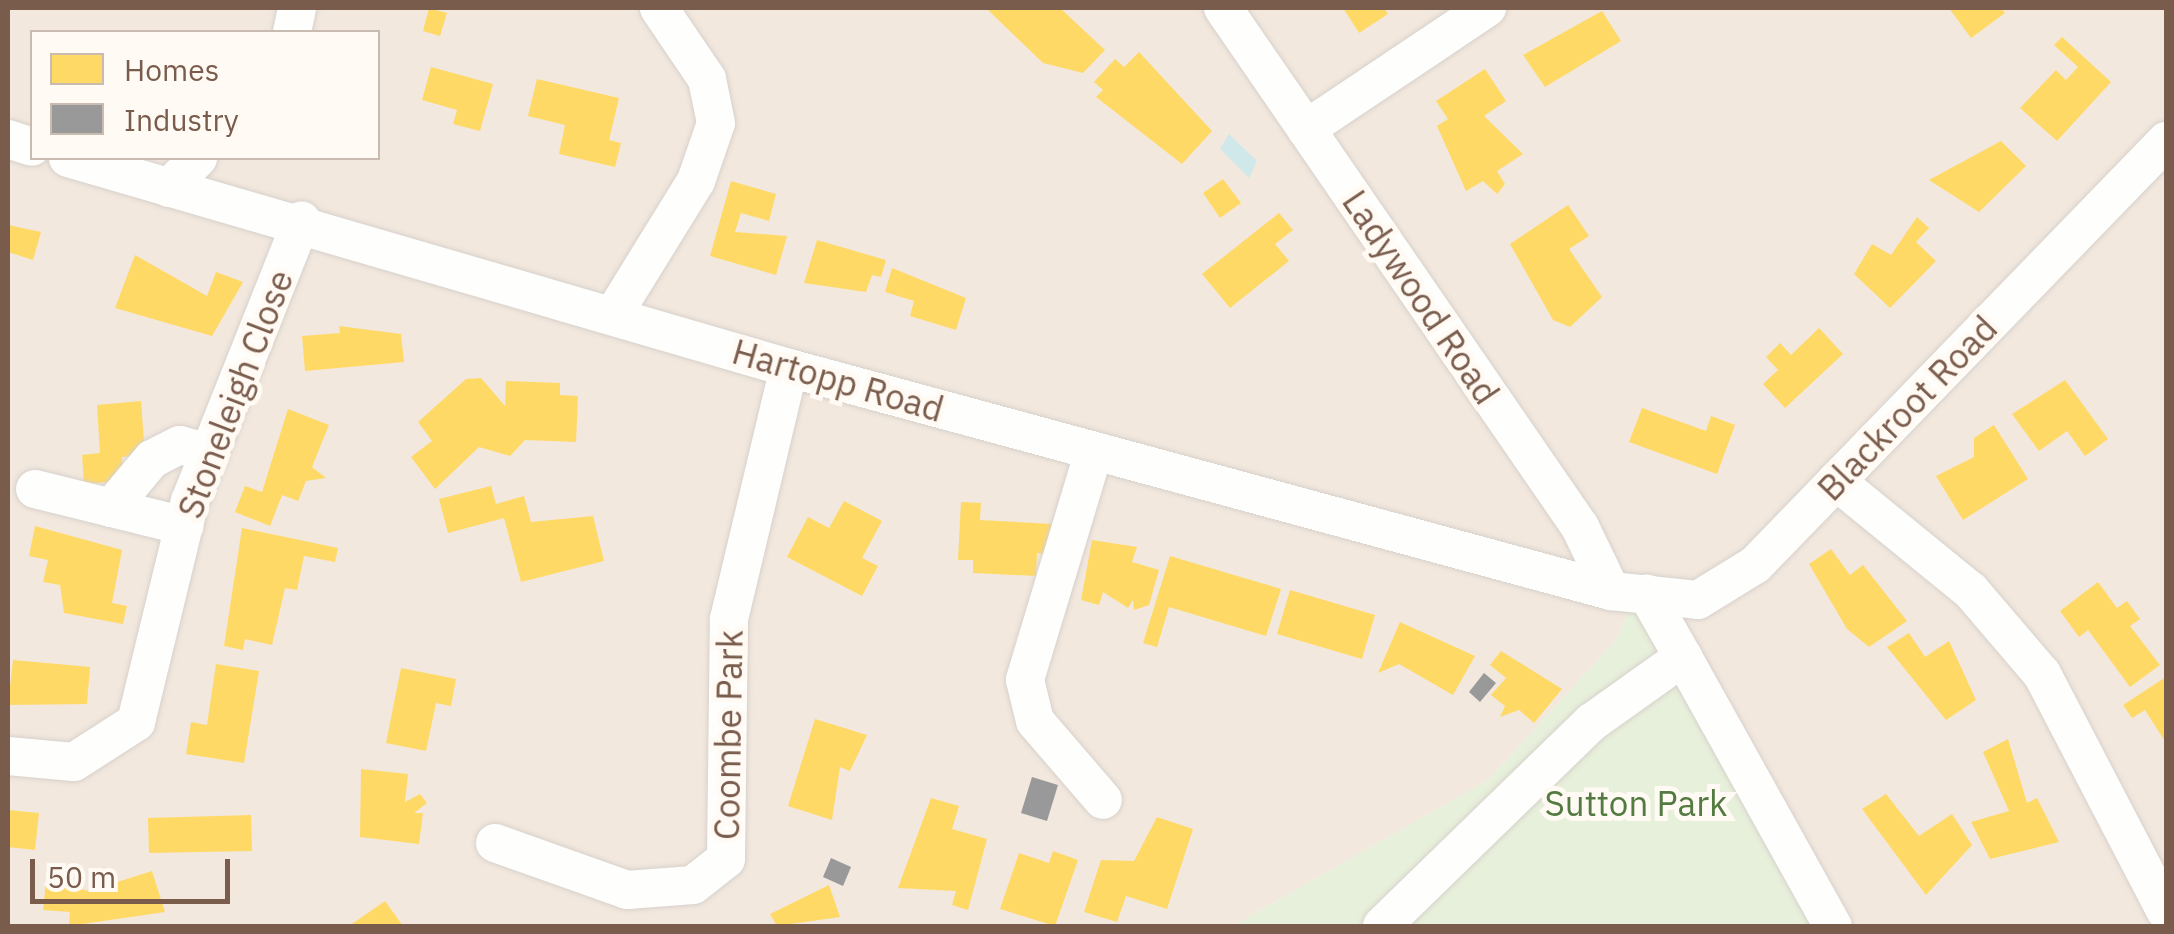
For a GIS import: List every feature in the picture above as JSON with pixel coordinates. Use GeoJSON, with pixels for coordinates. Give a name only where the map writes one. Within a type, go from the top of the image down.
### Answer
{"type":"FeatureCollection","features":[{"type":"Feature","properties":{"kind":"street"},"geometry":{"type":"LineString","coordinates":[[615,312],[696,181],[716,123],[707,79],[659,8]]}},
{"type":"Feature","properties":{"kind":"street","name":"Ladywood Road"},"geometry":{"type":"LineString","coordinates":[[1223,8],[1580,527],[1683,657],[1833,926]]}},
{"type":"Feature","properties":{"kind":"street"},"geometry":{"type":"LineString","coordinates":[[1306,129],[1487,8]]}},
{"type":"Feature","properties":{"kind":"street","name":"Blackroot Road"},"geometry":{"type":"LineString","coordinates":[[1629,593],[1698,600],[1723,590],[1836,481],[2166,140]]}},
{"type":"Feature","properties":{"kind":"street","name":"Hartopp Road"},"geometry":{"type":"LineString","coordinates":[[75,160],[302,220],[789,368],[1629,593]]}},
{"type":"Feature","properties":{"kind":"street"},"geometry":{"type":"LineString","coordinates":[[170,188],[196,160]]}},
{"type":"Feature","properties":{"kind":"street","name":"Stoneleigh Close"},"geometry":{"type":"LineString","coordinates":[[8,756],[74,762],[136,722],[184,526],[209,452],[302,220]]}},
{"type":"Feature","properties":{"kind":"street","name":"Coombe Park"},"geometry":{"type":"LineString","coordinates":[[496,843],[627,890],[693,885],[726,860],[728,619],[789,368]]}},
{"type":"Feature","properties":{"kind":"street"},"geometry":{"type":"LineString","coordinates":[[111,508],[152,459],[180,446],[209,452]]}},
{"type":"Feature","properties":{"kind":"street"},"geometry":{"type":"LineString","coordinates":[[1094,451],[1026,680],[1035,720],[1102,800]]}},
{"type":"Feature","properties":{"kind":"street"},"geometry":{"type":"LineString","coordinates":[[1836,481],[1970,591],[2042,674],[2157,915]]}},
{"type":"Feature","properties":{"kind":"street"},"geometry":{"type":"LineString","coordinates":[[34,488],[184,526]]}},
{"type":"Feature","properties":{"kind":"street"},"geometry":{"type":"LineString","coordinates":[[1382,926],[1592,722],[1683,657]]}},
{"type":"Feature","properties":{"kind":"shaded area"},"geometry":{"type":"Polygon","coordinates":[[[8,8],[2166,8],[2166,926],[1846,926],[1631,605],[1617,639],[1488,780],[1233,926],[8,926],[8,8]]]}},
{"type":"Feature","properties":{"kind":"green space","name":"Sutton Park"},"geometry":{"type":"Polygon","coordinates":[[[1631,605],[1846,926],[1233,926],[1488,780],[1617,639],[1631,605]]]}},
{"type":"Feature","properties":{"kind":"water"},"geometry":{"type":"Polygon","coordinates":[[[1229,134],[1257,161],[1249,178],[1220,149],[1229,134]]]}},
{"type":"Feature","properties":{"kind":"building: Homes"},"geometry":{"type":"Polygon","coordinates":[[[429,8],[447,13],[440,36],[423,31],[429,8]]]}},
{"type":"Feature","properties":{"kind":"building: Homes"},"geometry":{"type":"Polygon","coordinates":[[[1060,8],[1105,50],[1083,73],[1043,63],[987,9],[1060,8]]]}},
{"type":"Feature","properties":{"kind":"building: Homes"},"geometry":{"type":"Polygon","coordinates":[[[1343,8],[1384,8],[1388,14],[1359,33],[1343,8]]]}},
{"type":"Feature","properties":{"kind":"building: Homes"},"geometry":{"type":"Polygon","coordinates":[[[1949,8],[2001,8],[2005,13],[1971,38],[1949,8]]]}},
{"type":"Feature","properties":{"kind":"building: Homes"},"geometry":{"type":"Polygon","coordinates":[[[1602,11],[1621,41],[1545,87],[1523,55],[1602,11]]]}},
{"type":"Feature","properties":{"kind":"building: Homes"},"geometry":{"type":"Polygon","coordinates":[[[2062,37],[2111,82],[2057,141],[2020,108],[2056,70],[2066,80],[2078,67],[2054,45],[2062,37]]]}},
{"type":"Feature","properties":{"kind":"building: Homes"},"geometry":{"type":"Polygon","coordinates":[[[1139,52],[1212,131],[1182,164],[1096,97],[1103,90],[1094,82],[1115,59],[1124,67],[1139,52]]]}},
{"type":"Feature","properties":{"kind":"building: Homes"},"geometry":{"type":"Polygon","coordinates":[[[431,67],[493,84],[480,131],[453,124],[457,110],[422,100],[431,67]]]}},
{"type":"Feature","properties":{"kind":"building: Homes"},"geometry":{"type":"Polygon","coordinates":[[[1485,69],[1506,101],[1484,116],[1523,154],[1497,171],[1505,184],[1497,194],[1483,181],[1466,191],[1437,126],[1448,119],[1436,101],[1485,69]]]}},
{"type":"Feature","properties":{"kind":"building: Homes"},"geometry":{"type":"Polygon","coordinates":[[[537,79],[619,98],[609,140],[621,143],[615,167],[559,154],[565,125],[528,116],[537,79]]]}},
{"type":"Feature","properties":{"kind":"building: Homes"},"geometry":{"type":"Polygon","coordinates":[[[2001,141],[2026,166],[1979,212],[1929,180],[2001,141]]]}},
{"type":"Feature","properties":{"kind":"building: Homes"},"geometry":{"type":"Polygon","coordinates":[[[1223,179],[1241,203],[1220,218],[1203,193],[1223,179]]]}},
{"type":"Feature","properties":{"kind":"building: Homes"},"geometry":{"type":"Polygon","coordinates":[[[731,181],[776,194],[769,221],[741,213],[735,232],[787,236],[776,275],[710,256],[731,181]]]}},
{"type":"Feature","properties":{"kind":"building: Homes"},"geometry":{"type":"Polygon","coordinates":[[[1568,205],[1589,236],[1569,249],[1602,297],[1570,327],[1553,320],[1510,244],[1568,205]]]}},
{"type":"Feature","properties":{"kind":"building: Homes"},"geometry":{"type":"Polygon","coordinates":[[[1279,213],[1293,230],[1275,244],[1289,261],[1230,308],[1202,274],[1279,213]]]}},
{"type":"Feature","properties":{"kind":"building: Homes"},"geometry":{"type":"Polygon","coordinates":[[[1917,217],[1929,228],[1916,242],[1936,261],[1890,308],[1854,274],[1872,244],[1891,255],[1917,217]]]}},
{"type":"Feature","properties":{"kind":"building: Homes"},"geometry":{"type":"Polygon","coordinates":[[[8,225],[41,232],[33,260],[8,252],[8,225]]]}},
{"type":"Feature","properties":{"kind":"building: Homes"},"geometry":{"type":"Polygon","coordinates":[[[817,240],[886,260],[881,277],[872,275],[866,292],[804,283],[817,240]]]}},
{"type":"Feature","properties":{"kind":"building: Homes"},"geometry":{"type":"Polygon","coordinates":[[[135,255],[207,296],[216,272],[243,282],[212,336],[115,308],[135,255]]]}},
{"type":"Feature","properties":{"kind":"building: Homes"},"geometry":{"type":"Polygon","coordinates":[[[892,268],[966,298],[956,330],[910,316],[914,301],[885,292],[892,268]]]}},
{"type":"Feature","properties":{"kind":"building: Homes"},"geometry":{"type":"Polygon","coordinates":[[[339,326],[401,334],[404,362],[305,371],[302,336],[340,333],[339,326]]]}},
{"type":"Feature","properties":{"kind":"building: Homes"},"geometry":{"type":"Polygon","coordinates":[[[1819,328],[1843,354],[1785,408],[1763,384],[1778,370],[1766,357],[1780,343],[1791,355],[1819,328]]]}},
{"type":"Feature","properties":{"kind":"building: Homes"},"geometry":{"type":"Polygon","coordinates":[[[481,378],[505,406],[506,381],[560,383],[560,395],[578,396],[576,442],[525,440],[510,456],[479,447],[435,489],[411,457],[432,441],[418,422],[466,379],[481,378]]]}},
{"type":"Feature","properties":{"kind":"building: Homes"},"geometry":{"type":"Polygon","coordinates":[[[2065,380],[2108,439],[2085,456],[2067,431],[2039,451],[2012,414],[2065,380]]]}},
{"type":"Feature","properties":{"kind":"building: Homes"},"geometry":{"type":"Polygon","coordinates":[[[141,401],[145,455],[122,457],[123,481],[84,484],[82,455],[100,453],[97,405],[141,401]]]}},
{"type":"Feature","properties":{"kind":"building: Homes"},"geometry":{"type":"Polygon","coordinates":[[[1642,408],[1706,431],[1711,416],[1735,425],[1717,474],[1629,442],[1642,408]]]}},
{"type":"Feature","properties":{"kind":"building: Homes"},"geometry":{"type":"Polygon","coordinates":[[[288,409],[329,425],[312,467],[326,478],[306,481],[298,501],[282,495],[270,526],[235,512],[245,486],[262,492],[288,409]]]}},
{"type":"Feature","properties":{"kind":"building: Homes"},"geometry":{"type":"Polygon","coordinates":[[[1994,425],[2028,479],[1963,520],[1936,476],[1974,457],[1974,438],[1994,425]]]}},
{"type":"Feature","properties":{"kind":"building: Homes"},"geometry":{"type":"Polygon","coordinates":[[[491,486],[496,504],[524,496],[531,522],[593,516],[604,561],[521,582],[504,518],[448,533],[439,499],[491,486]]]}},
{"type":"Feature","properties":{"kind":"building: Homes"},"geometry":{"type":"Polygon","coordinates":[[[844,501],[882,521],[862,558],[878,566],[862,596],[787,557],[808,517],[829,528],[844,501]]]}},
{"type":"Feature","properties":{"kind":"building: Homes"},"geometry":{"type":"Polygon","coordinates":[[[961,502],[981,503],[980,520],[1052,524],[1050,554],[1037,553],[1036,576],[973,573],[973,560],[958,560],[961,502]]]}},
{"type":"Feature","properties":{"kind":"building: Homes"},"geometry":{"type":"Polygon","coordinates":[[[35,526],[122,550],[112,603],[127,606],[123,624],[64,613],[60,585],[43,582],[48,560],[29,556],[35,526]]]}},
{"type":"Feature","properties":{"kind":"building: Homes"},"geometry":{"type":"Polygon","coordinates":[[[242,528],[338,548],[335,562],[304,556],[297,590],[285,588],[272,645],[245,639],[243,650],[224,646],[242,528]]]}},
{"type":"Feature","properties":{"kind":"building: Homes"},"geometry":{"type":"Polygon","coordinates":[[[1092,540],[1137,547],[1132,562],[1159,570],[1149,605],[1134,610],[1133,600],[1128,608],[1103,592],[1099,605],[1081,600],[1092,540]]]}},
{"type":"Feature","properties":{"kind":"building: Homes"},"geometry":{"type":"Polygon","coordinates":[[[1831,549],[1850,575],[1863,565],[1907,621],[1869,647],[1847,629],[1809,564],[1831,549]]]}},
{"type":"Feature","properties":{"kind":"building: Homes"},"geometry":{"type":"Polygon","coordinates":[[[1170,556],[1281,589],[1266,636],[1169,607],[1157,647],[1143,643],[1170,556]]]}},
{"type":"Feature","properties":{"kind":"building: Homes"},"geometry":{"type":"Polygon","coordinates":[[[2098,582],[2117,608],[2127,601],[2140,619],[2130,626],[2160,665],[2130,687],[2088,630],[2079,637],[2060,611],[2098,582]]]}},
{"type":"Feature","properties":{"kind":"building: Homes"},"geometry":{"type":"Polygon","coordinates":[[[1290,590],[1375,615],[1362,659],[1277,634],[1290,590]]]}},
{"type":"Feature","properties":{"kind":"building: Homes"},"geometry":{"type":"Polygon","coordinates":[[[1400,622],[1475,656],[1453,695],[1399,664],[1378,673],[1400,622]]]}},
{"type":"Feature","properties":{"kind":"building: Homes"},"geometry":{"type":"Polygon","coordinates":[[[1909,633],[1925,657],[1949,641],[1976,700],[1946,720],[1887,647],[1909,633]]]}},
{"type":"Feature","properties":{"kind":"building: Homes"},"geometry":{"type":"Polygon","coordinates":[[[1501,651],[1562,689],[1534,723],[1519,710],[1500,717],[1505,706],[1491,695],[1506,678],[1490,665],[1501,651]]]}},
{"type":"Feature","properties":{"kind":"building: Homes"},"geometry":{"type":"Polygon","coordinates":[[[13,660],[90,667],[87,704],[8,705],[13,660]]]}},
{"type":"Feature","properties":{"kind":"building: Homes"},"geometry":{"type":"Polygon","coordinates":[[[216,664],[259,671],[244,763],[186,754],[191,722],[207,725],[216,664]]]}},
{"type":"Feature","properties":{"kind":"building: Homes"},"geometry":{"type":"Polygon","coordinates":[[[401,668],[456,679],[451,706],[436,703],[426,751],[386,743],[401,668]]]}},
{"type":"Feature","properties":{"kind":"building: Homes"},"geometry":{"type":"Polygon","coordinates":[[[2166,677],[2166,743],[2145,710],[2132,718],[2123,705],[2166,677]]]}},
{"type":"Feature","properties":{"kind":"building: Homes"},"geometry":{"type":"Polygon","coordinates":[[[815,719],[867,735],[850,771],[840,767],[832,820],[788,806],[815,719]]]}},
{"type":"Feature","properties":{"kind":"building: Homes"},"geometry":{"type":"Polygon","coordinates":[[[2008,739],[2027,803],[2037,798],[2059,842],[1990,859],[1971,822],[2009,811],[1983,752],[2008,739]]]}},
{"type":"Feature","properties":{"kind":"building: Homes"},"geometry":{"type":"Polygon","coordinates":[[[361,769],[408,774],[405,802],[420,794],[427,803],[414,813],[423,813],[419,844],[360,837],[361,769]]]}},
{"type":"Feature","properties":{"kind":"building: Homes"},"geometry":{"type":"Polygon","coordinates":[[[1886,794],[1919,836],[1952,814],[1972,845],[1926,895],[1862,809],[1886,794]]]}},
{"type":"Feature","properties":{"kind":"building: Homes"},"geometry":{"type":"Polygon","coordinates":[[[931,798],[959,806],[952,829],[987,839],[968,910],[952,905],[956,891],[898,888],[931,798]]]}},
{"type":"Feature","properties":{"kind":"building: Homes"},"geometry":{"type":"Polygon","coordinates":[[[8,810],[39,813],[35,850],[8,847],[8,810]]]}},
{"type":"Feature","properties":{"kind":"building: Homes"},"geometry":{"type":"Polygon","coordinates":[[[251,815],[252,851],[149,853],[148,818],[251,815]]]}},
{"type":"Feature","properties":{"kind":"building: Homes"},"geometry":{"type":"Polygon","coordinates":[[[1157,817],[1193,829],[1167,909],[1126,896],[1117,922],[1084,912],[1101,860],[1134,861],[1157,817]]]}},
{"type":"Feature","properties":{"kind":"building: Homes"},"geometry":{"type":"Polygon","coordinates":[[[1053,851],[1078,860],[1055,926],[1000,909],[1019,853],[1049,863],[1053,851]]]}},
{"type":"Feature","properties":{"kind":"building: Homes"},"geometry":{"type":"Polygon","coordinates":[[[152,871],[165,912],[69,926],[70,912],[43,910],[46,881],[89,891],[152,871]]]}},
{"type":"Feature","properties":{"kind":"building: Homes"},"geometry":{"type":"Polygon","coordinates":[[[829,885],[840,917],[777,926],[770,914],[829,885]]]}},
{"type":"Feature","properties":{"kind":"building: Homes"},"geometry":{"type":"Polygon","coordinates":[[[385,901],[403,926],[349,926],[385,901]]]}},
{"type":"Feature","properties":{"kind":"building: Industry"},"geometry":{"type":"Polygon","coordinates":[[[1484,673],[1496,683],[1480,702],[1469,692],[1484,673]]]}},
{"type":"Feature","properties":{"kind":"building: Industry"},"geometry":{"type":"Polygon","coordinates":[[[1032,777],[1058,785],[1047,821],[1021,813],[1032,777]]]}},
{"type":"Feature","properties":{"kind":"building: Industry"},"geometry":{"type":"Polygon","coordinates":[[[831,858],[851,867],[843,886],[823,877],[831,858]]]}}]}
